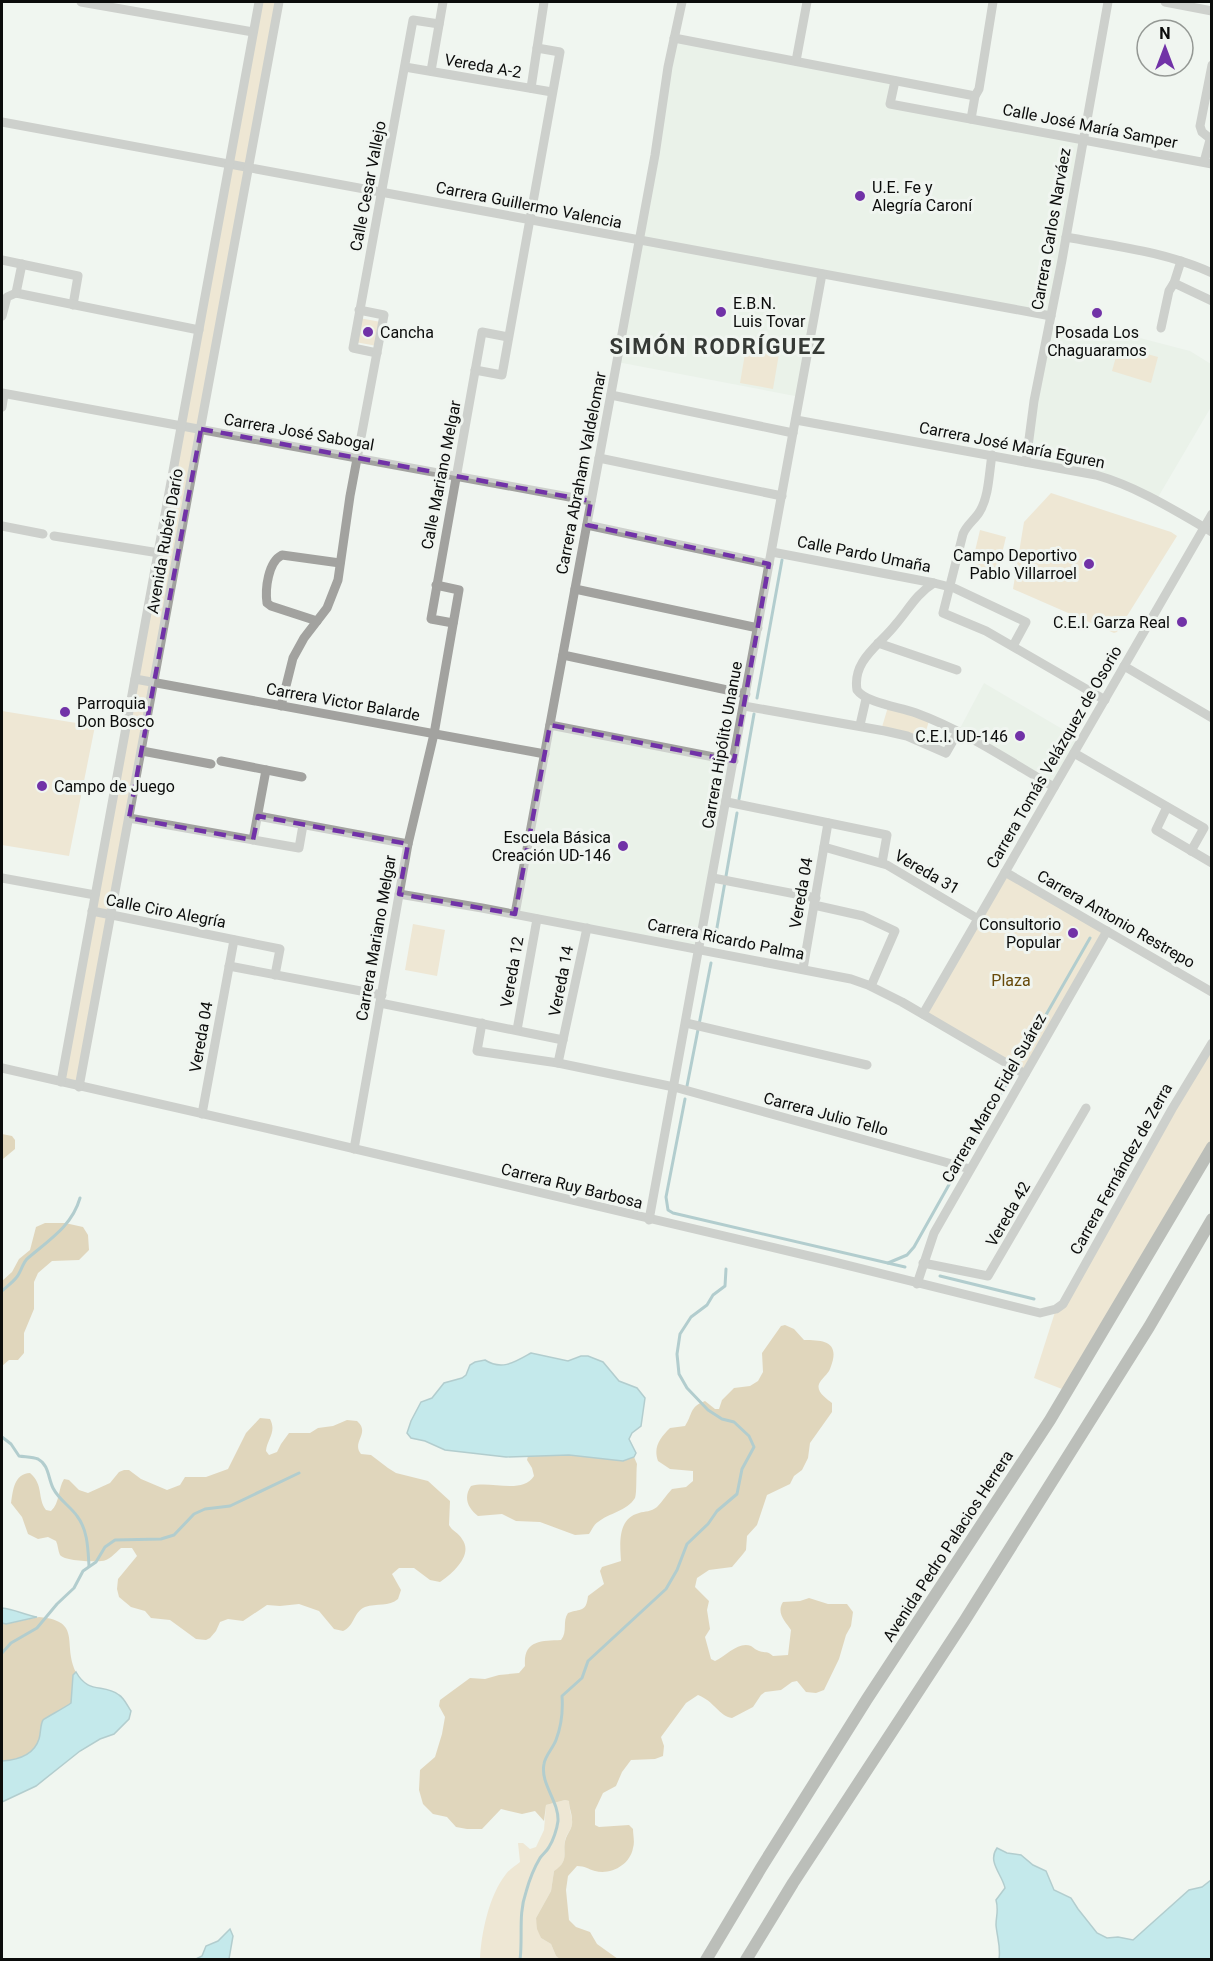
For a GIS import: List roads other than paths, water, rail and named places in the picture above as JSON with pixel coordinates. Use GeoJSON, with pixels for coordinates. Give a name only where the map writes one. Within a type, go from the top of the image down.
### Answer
{"type":"FeatureCollection","features":[{"type":"Feature","properties":{"kind":"main road","name":"Avenida Pedro Palacios Herrera"},"geometry":{"type":"LineString","coordinates":[[706,1959],[861,1709],[1050,1420],[1212,1147]]}},
{"type":"Feature","properties":{"kind":"main road"},"geometry":{"type":"LineString","coordinates":[[746,1959],[965,1620],[1149,1327],[1212,1218]]}},
{"type":"Feature","properties":{"kind":"street"},"geometry":{"type":"LineString","coordinates":[[81,2],[127,5],[253,32]]}},
{"type":"Feature","properties":{"kind":"street","name":"Avenida Rubén Darío"},"geometry":{"type":"LineString","coordinates":[[61,1082],[259,2]]}},
{"type":"Feature","properties":{"kind":"street","name":"Avenida Rubén Darío"},"geometry":{"type":"LineString","coordinates":[[79,1087],[279,2]]}},
{"type":"Feature","properties":{"kind":"street"},"geometry":{"type":"LineString","coordinates":[[405,67],[431,71],[442,2]]}},
{"type":"Feature","properties":{"kind":"street"},"geometry":{"type":"LineString","coordinates":[[544,2],[531,88],[552,92]]}},
{"type":"Feature","properties":{"kind":"street","name":"Carrera Abraham Valdelomar"},"geometry":{"type":"LineString","coordinates":[[515,914],[682,2]]}},
{"type":"Feature","properties":{"kind":"street"},"geometry":{"type":"LineString","coordinates":[[796,61],[807,2]]}},
{"type":"Feature","properties":{"kind":"street"},"geometry":{"type":"LineString","coordinates":[[971,118],[975,96],[979,88],[993,2]]}},
{"type":"Feature","properties":{"kind":"street","name":"Carrera Carlos Narváez"},"geometry":{"type":"LineString","coordinates":[[1026,462],[1034,401],[1108,2]]}},
{"type":"Feature","properties":{"kind":"street"},"geometry":{"type":"LineString","coordinates":[[1165,2],[1212,11]]}},
{"type":"Feature","properties":{"kind":"street","name":"Calle Cesar Vallejo"},"geometry":{"type":"LineString","coordinates":[[377,353],[353,348],[413,20],[439,24]]}},
{"type":"Feature","properties":{"kind":"street"},"geometry":{"type":"LineString","coordinates":[[674,38],[975,96]]}},
{"type":"Feature","properties":{"kind":"street"},"geometry":{"type":"LineString","coordinates":[[476,370],[502,375],[528,220],[560,52],[537,48]]}},
{"type":"Feature","properties":{"kind":"street"},"geometry":{"type":"LineString","coordinates":[[1211,140],[1202,132],[1200,126],[1212,65]]}},
{"type":"Feature","properties":{"kind":"street","name":"Vereda A-2"},"geometry":{"type":"LineString","coordinates":[[431,71],[525,89],[531,88]]}},
{"type":"Feature","properties":{"kind":"street","name":"Calle José María Samper"},"geometry":{"type":"LineString","coordinates":[[895,81],[890,105],[1208,163],[1211,140]]}},
{"type":"Feature","properties":{"kind":"street","name":"Carrera Guillermo Valencia"},"geometry":{"type":"LineString","coordinates":[[2,122],[1051,316]]}},
{"type":"Feature","properties":{"kind":"street"},"geometry":{"type":"LineString","coordinates":[[1066,237],[1181,261],[1212,273]]}},
{"type":"Feature","properties":{"kind":"street"},"geometry":{"type":"LineString","coordinates":[[2,260],[78,276],[73,305]]}},
{"type":"Feature","properties":{"kind":"street"},"geometry":{"type":"LineString","coordinates":[[1161,328],[1169,291],[1181,261]]}},
{"type":"Feature","properties":{"kind":"street"},"geometry":{"type":"LineString","coordinates":[[16,293],[22,264]]}},
{"type":"Feature","properties":{"kind":"street","name":"Carrera Hipólito Unanue"},"geometry":{"type":"LineString","coordinates":[[649,1220],[674,1087],[694,1025],[699,950],[721,880],[727,802],[822,274]]}},
{"type":"Feature","properties":{"kind":"street"},"geometry":{"type":"LineString","coordinates":[[1174,283],[1211,301]]}},
{"type":"Feature","properties":{"kind":"street"},"geometry":{"type":"LineString","coordinates":[[2,316],[7,297],[16,293],[199,330]]}},
{"type":"Feature","properties":{"kind":"street"},"geometry":{"type":"LineString","coordinates":[[281,706],[293,658],[330,602],[338,580],[357,458],[384,315],[360,310]]}},
{"type":"Feature","properties":{"kind":"street","name":"Calle Mariano Melgar"},"geometry":{"type":"LineString","coordinates":[[453,623],[431,619],[482,332],[508,337]]}},
{"type":"Feature","properties":{"kind":"street"},"geometry":{"type":"LineString","coordinates":[[2,407],[3,394]]}},
{"type":"Feature","properties":{"kind":"street","name":"Carrera José Sabogal"},"geometry":{"type":"LineString","coordinates":[[3,394],[591,501]]}},
{"type":"Feature","properties":{"kind":"street"},"geometry":{"type":"LineString","coordinates":[[611,395],[793,433]]}},
{"type":"Feature","properties":{"kind":"street","name":"Carrera José María Eguren"},"geometry":{"type":"LineString","coordinates":[[796,420],[992,455],[1113,480],[1152,497],[1208,530]]}},
{"type":"Feature","properties":{"kind":"street"},"geometry":{"type":"LineString","coordinates":[[951,588],[963,534],[981,510],[985,498],[992,455]]}},
{"type":"Feature","properties":{"kind":"street"},"geometry":{"type":"LineString","coordinates":[[599,458],[782,496]]}},
{"type":"Feature","properties":{"kind":"street","name":"Carrera Tomás Velázquez de Osorio"},"geometry":{"type":"LineString","coordinates":[[923,1014],[1124,666],[1208,530],[1212,514]]}},
{"type":"Feature","properties":{"kind":"street"},"geometry":{"type":"LineString","coordinates":[[586,525],[769,564]]}},
{"type":"Feature","properties":{"kind":"street"},"geometry":{"type":"LineString","coordinates":[[2,526],[43,534]]}},
{"type":"Feature","properties":{"kind":"street"},"geometry":{"type":"LineString","coordinates":[[54,536],[159,553]]}},
{"type":"Feature","properties":{"kind":"street","name":"Calle Pardo Umaña"},"geometry":{"type":"LineString","coordinates":[[772,552],[951,588],[1026,622],[1013,646]]}},
{"type":"Feature","properties":{"kind":"street"},"geometry":{"type":"LineString","coordinates":[[317,621],[267,603],[271,572],[278,557],[282,555],[340,563]]}},
{"type":"Feature","properties":{"kind":"street"},"geometry":{"type":"LineString","coordinates":[[934,583],[917,595],[897,624],[863,661],[857,672],[857,690],[866,699],[912,711],[958,732],[1054,787]]}},
{"type":"Feature","properties":{"kind":"street"},"geometry":{"type":"LineString","coordinates":[[434,734],[459,590],[436,585]]}},
{"type":"Feature","properties":{"kind":"street","name":"Calle Pardo Umaña"},"geometry":{"type":"LineString","coordinates":[[951,588],[943,614],[974,625],[1105,700]]}},
{"type":"Feature","properties":{"kind":"street"},"geometry":{"type":"LineString","coordinates":[[575,589],[758,628]]}},
{"type":"Feature","properties":{"kind":"street"},"geometry":{"type":"LineString","coordinates":[[878,643],[957,670]]}},
{"type":"Feature","properties":{"kind":"street"},"geometry":{"type":"LineString","coordinates":[[563,655],[746,694]]}},
{"type":"Feature","properties":{"kind":"street"},"geometry":{"type":"LineString","coordinates":[[1124,666],[1212,718]]}},
{"type":"Feature","properties":{"kind":"street","name":"Carrera Victor Balarde"},"geometry":{"type":"LineString","coordinates":[[135,679],[545,754]]}},
{"type":"Feature","properties":{"kind":"street"},"geometry":{"type":"LineString","coordinates":[[860,725],[866,699]]}},
{"type":"Feature","properties":{"kind":"street"},"geometry":{"type":"LineString","coordinates":[[744,706],[860,725],[907,736],[946,753],[958,732]]}},
{"type":"Feature","properties":{"kind":"street"},"geometry":{"type":"LineString","coordinates":[[550,725],[734,761]]}},
{"type":"Feature","properties":{"kind":"street","name":"Carrera Mariano Melgar"},"geometry":{"type":"LineString","coordinates":[[354,1149],[408,844],[434,734]]}},
{"type":"Feature","properties":{"kind":"street"},"geometry":{"type":"LineString","coordinates":[[142,751],[211,764]]}},
{"type":"Feature","properties":{"kind":"street"},"geometry":{"type":"LineString","coordinates":[[1074,753],[1204,828],[1191,851]]}},
{"type":"Feature","properties":{"kind":"street"},"geometry":{"type":"LineString","coordinates":[[221,761],[302,777]]}},
{"type":"Feature","properties":{"kind":"street"},"geometry":{"type":"LineString","coordinates":[[253,840],[266,770]]}},
{"type":"Feature","properties":{"kind":"street","name":"Vereda 31"},"geometry":{"type":"LineString","coordinates":[[727,802],[887,835],[882,863]]}},
{"type":"Feature","properties":{"kind":"street"},"geometry":{"type":"LineString","coordinates":[[1167,807],[1156,830],[1212,863]]}},
{"type":"Feature","properties":{"kind":"street"},"geometry":{"type":"LineString","coordinates":[[258,816],[408,844]]}},
{"type":"Feature","properties":{"kind":"street"},"geometry":{"type":"LineString","coordinates":[[129,818],[299,848],[303,825]]}},
{"type":"Feature","properties":{"kind":"street","name":"Vereda 04"},"geometry":{"type":"LineString","coordinates":[[803,969],[828,823]]}},
{"type":"Feature","properties":{"kind":"street","name":"Vereda 31"},"geometry":{"type":"LineString","coordinates":[[824,847],[882,863],[917,881],[978,919]]}},
{"type":"Feature","properties":{"kind":"street","name":"Carrera Antonio Restrepo"},"geometry":{"type":"LineString","coordinates":[[1005,872],[1212,992]]}},
{"type":"Feature","properties":{"kind":"street"},"geometry":{"type":"LineString","coordinates":[[2,878],[95,895]]}},
{"type":"Feature","properties":{"kind":"street"},"geometry":{"type":"LineString","coordinates":[[721,880],[863,916],[895,931],[871,986]]}},
{"type":"Feature","properties":{"kind":"street","name":"Carrera Ricardo Palma"},"geometry":{"type":"LineString","coordinates":[[399,894],[851,979],[871,986],[923,1014],[1025,1074]]}},
{"type":"Feature","properties":{"kind":"street","name":"Calle Ciro Alegría"},"geometry":{"type":"LineString","coordinates":[[92,911],[280,949],[275,975]]}},
{"type":"Feature","properties":{"kind":"street","name":"Vereda 12"},"geometry":{"type":"LineString","coordinates":[[517,1030],[537,919]]}},
{"type":"Feature","properties":{"kind":"street","name":"Vereda 14"},"geometry":{"type":"LineString","coordinates":[[558,1063],[587,928]]}},
{"type":"Feature","properties":{"kind":"street","name":"Carrera Marco Fidel Suárez"},"geometry":{"type":"LineString","coordinates":[[917,1284],[934,1233],[1107,932]]}},
{"type":"Feature","properties":{"kind":"street","name":"Calle Ciro Alegría"},"geometry":{"type":"LineString","coordinates":[[229,966],[234,940]]}},
{"type":"Feature","properties":{"kind":"street"},"geometry":{"type":"LineString","coordinates":[[229,966],[563,1040]]}},
{"type":"Feature","properties":{"kind":"street","name":"Vereda 04"},"geometry":{"type":"LineString","coordinates":[[202,1114],[229,966]]}},
{"type":"Feature","properties":{"kind":"street","name":"Carrera Julio Tello"},"geometry":{"type":"LineString","coordinates":[[482,1023],[477,1051],[558,1063],[674,1087],[970,1169]]}},
{"type":"Feature","properties":{"kind":"street"},"geometry":{"type":"LineString","coordinates":[[694,1025],[867,1065]]}},
{"type":"Feature","properties":{"kind":"street","name":"Carrera Fernández de Zerra"},"geometry":{"type":"LineString","coordinates":[[1056,1309],[1063,1304],[1172,1108],[1212,1043]]}},
{"type":"Feature","properties":{"kind":"street"},"geometry":{"type":"LineString","coordinates":[[2,1068],[61,1082]]}},
{"type":"Feature","properties":{"kind":"street","name":"Carrera Ruy Barbosa"},"geometry":{"type":"LineString","coordinates":[[61,1082],[826,1260],[1031,1312],[1040,1313],[1056,1309]]}},
{"type":"Feature","properties":{"kind":"street","name":"Vereda 42"},"geometry":{"type":"LineString","coordinates":[[923,1263],[988,1276],[1086,1108]]}},
{"type":"Feature","properties":{"kind":"water"},"geometry":{"type":"Polygon","coordinates":[[[531,1353],[568,1361],[588,1356],[603,1362],[619,1381],[637,1388],[645,1398],[641,1426],[632,1433],[629,1439],[636,1453],[634,1457],[623,1461],[569,1455],[506,1457],[445,1450],[425,1441],[411,1438],[407,1433],[421,1402],[432,1398],[444,1383],[466,1375],[470,1365],[485,1360],[503,1365],[531,1353]]]}},
{"type":"Feature","properties":{"kind":"water"},"geometry":{"type":"Polygon","coordinates":[[[2,1608],[11,1610],[37,1617],[2,1623],[2,1608]]]}},
{"type":"Feature","properties":{"kind":"water"},"geometry":{"type":"Polygon","coordinates":[[[76,1672],[86,1684],[121,1696],[131,1711],[129,1719],[114,1734],[80,1751],[36,1786],[2,1802],[2,1761],[19,1758],[33,1749],[39,1739],[43,1720],[71,1703],[73,1675],[76,1672]]]}},
{"type":"Feature","properties":{"kind":"water"},"geometry":{"type":"Polygon","coordinates":[[[997,1848],[1007,1853],[1021,1855],[1033,1865],[1046,1871],[1054,1890],[1071,1898],[1097,1933],[1107,1938],[1118,1937],[1133,1940],[1189,1890],[1202,1887],[1211,1880],[1211,1959],[999,1959],[996,1900],[1005,1888],[994,1863],[994,1853],[997,1848]]]}},
{"type":"Feature","properties":{"kind":"water"},"geometry":{"type":"Polygon","coordinates":[[[230,1929],[233,1936],[229,1959],[196,1959],[202,1956],[206,1946],[218,1941],[230,1929]]]}},
{"type":"Feature","properties":{"kind":"waterway"},"geometry":{"type":"LineString","coordinates":[[757,698],[782,560]]}},
{"type":"Feature","properties":{"kind":"waterway"},"geometry":{"type":"LineString","coordinates":[[739,799],[754,714]]}},
{"type":"Feature","properties":{"kind":"waterway"},"geometry":{"type":"LineString","coordinates":[[715,939],[737,813]]}},
{"type":"Feature","properties":{"kind":"waterway"},"geometry":{"type":"LineString","coordinates":[[1019,1062],[1090,938]]}},
{"type":"Feature","properties":{"kind":"waterway"},"geometry":{"type":"LineString","coordinates":[[687,1086],[711,963]]}},
{"type":"Feature","properties":{"kind":"waterway"},"geometry":{"type":"LineString","coordinates":[[963,1160],[1010,1078]]}},
{"type":"Feature","properties":{"kind":"waterway"},"geometry":{"type":"LineString","coordinates":[[685,1099],[666,1197],[668,1210],[905,1267]]}},
{"type":"Feature","properties":{"kind":"waterway"},"geometry":{"type":"LineString","coordinates":[[888,1263],[907,1255],[914,1247],[955,1174]]}},
{"type":"Feature","properties":{"kind":"waterway"},"geometry":{"type":"LineString","coordinates":[[2,1291],[18,1276],[26,1260],[66,1225],[80,1198]]}},
{"type":"Feature","properties":{"kind":"waterway"},"geometry":{"type":"LineString","coordinates":[[520,1960],[521,1917],[524,1901],[534,1870],[552,1842],[558,1821],[556,1806],[543,1771],[547,1755],[555,1743],[559,1730],[562,1696],[582,1678],[588,1661],[666,1589],[677,1570],[687,1544],[708,1524],[717,1511],[737,1494],[742,1469],[754,1447],[749,1436],[734,1422],[722,1419],[708,1410],[687,1388],[679,1374],[677,1354],[680,1334],[691,1317],[707,1305],[713,1295],[725,1286],[726,1269]]}},
{"type":"Feature","properties":{"kind":"waterway"},"geometry":{"type":"LineString","coordinates":[[940,1276],[1034,1299]]}},
{"type":"Feature","properties":{"kind":"waterway"},"geometry":{"type":"LineString","coordinates":[[2,1437],[11,1444],[19,1456],[31,1457],[42,1462],[55,1492],[81,1522],[87,1540],[89,1566]]}},
{"type":"Feature","properties":{"kind":"waterway"},"geometry":{"type":"LineString","coordinates":[[2,1653],[11,1643],[37,1628],[74,1588],[83,1571],[96,1562],[105,1547],[115,1540],[161,1539],[174,1535],[194,1514],[205,1509],[230,1506],[299,1473]]}},
{"type":"Feature","properties":{"kind":"place","name":"U.E. Fe y Alegría Caroní"},"geometry":{"type":"Point","coordinates":[860,196]}},
{"type":"Feature","properties":{"kind":"place","name":"E.B.N. Luis Tovar"},"geometry":{"type":"Point","coordinates":[721,312]}},
{"type":"Feature","properties":{"kind":"place","name":"Posada Los Chaguaramos"},"geometry":{"type":"Point","coordinates":[1097,313]}},
{"type":"Feature","properties":{"kind":"place","name":"Cancha"},"geometry":{"type":"Point","coordinates":[368,332]}},
{"type":"Feature","properties":{"kind":"place","name":"Campo Deportivo Pablo Villarroel"},"geometry":{"type":"Point","coordinates":[1089,564]}},
{"type":"Feature","properties":{"kind":"place","name":"C.E.I. Garza Real"},"geometry":{"type":"Point","coordinates":[1182,622]}},
{"type":"Feature","properties":{"kind":"place","name":"Parroquia Don Bosco"},"geometry":{"type":"Point","coordinates":[65,712]}},
{"type":"Feature","properties":{"kind":"place","name":"C.E.I. UD-146"},"geometry":{"type":"Point","coordinates":[1020,736]}},
{"type":"Feature","properties":{"kind":"place","name":"Campo de Juego"},"geometry":{"type":"Point","coordinates":[42,786]}},
{"type":"Feature","properties":{"kind":"place","name":"Escuela Básica Creación UD-146"},"geometry":{"type":"Point","coordinates":[623,846]}},
{"type":"Feature","properties":{"kind":"place","name":"Consultorio Popular"},"geometry":{"type":"Point","coordinates":[1073,933]}},
{"type":"Feature","properties":{"kind":"district","name":"SIMÓN RODRÍGUEZ"},"geometry":{"type":"Point","coordinates":[718,346]}},
{"type":"Feature","properties":{"kind":"park label","name":"Plaza"},"geometry":{"type":"Point","coordinates":[1011,980]}}]}
